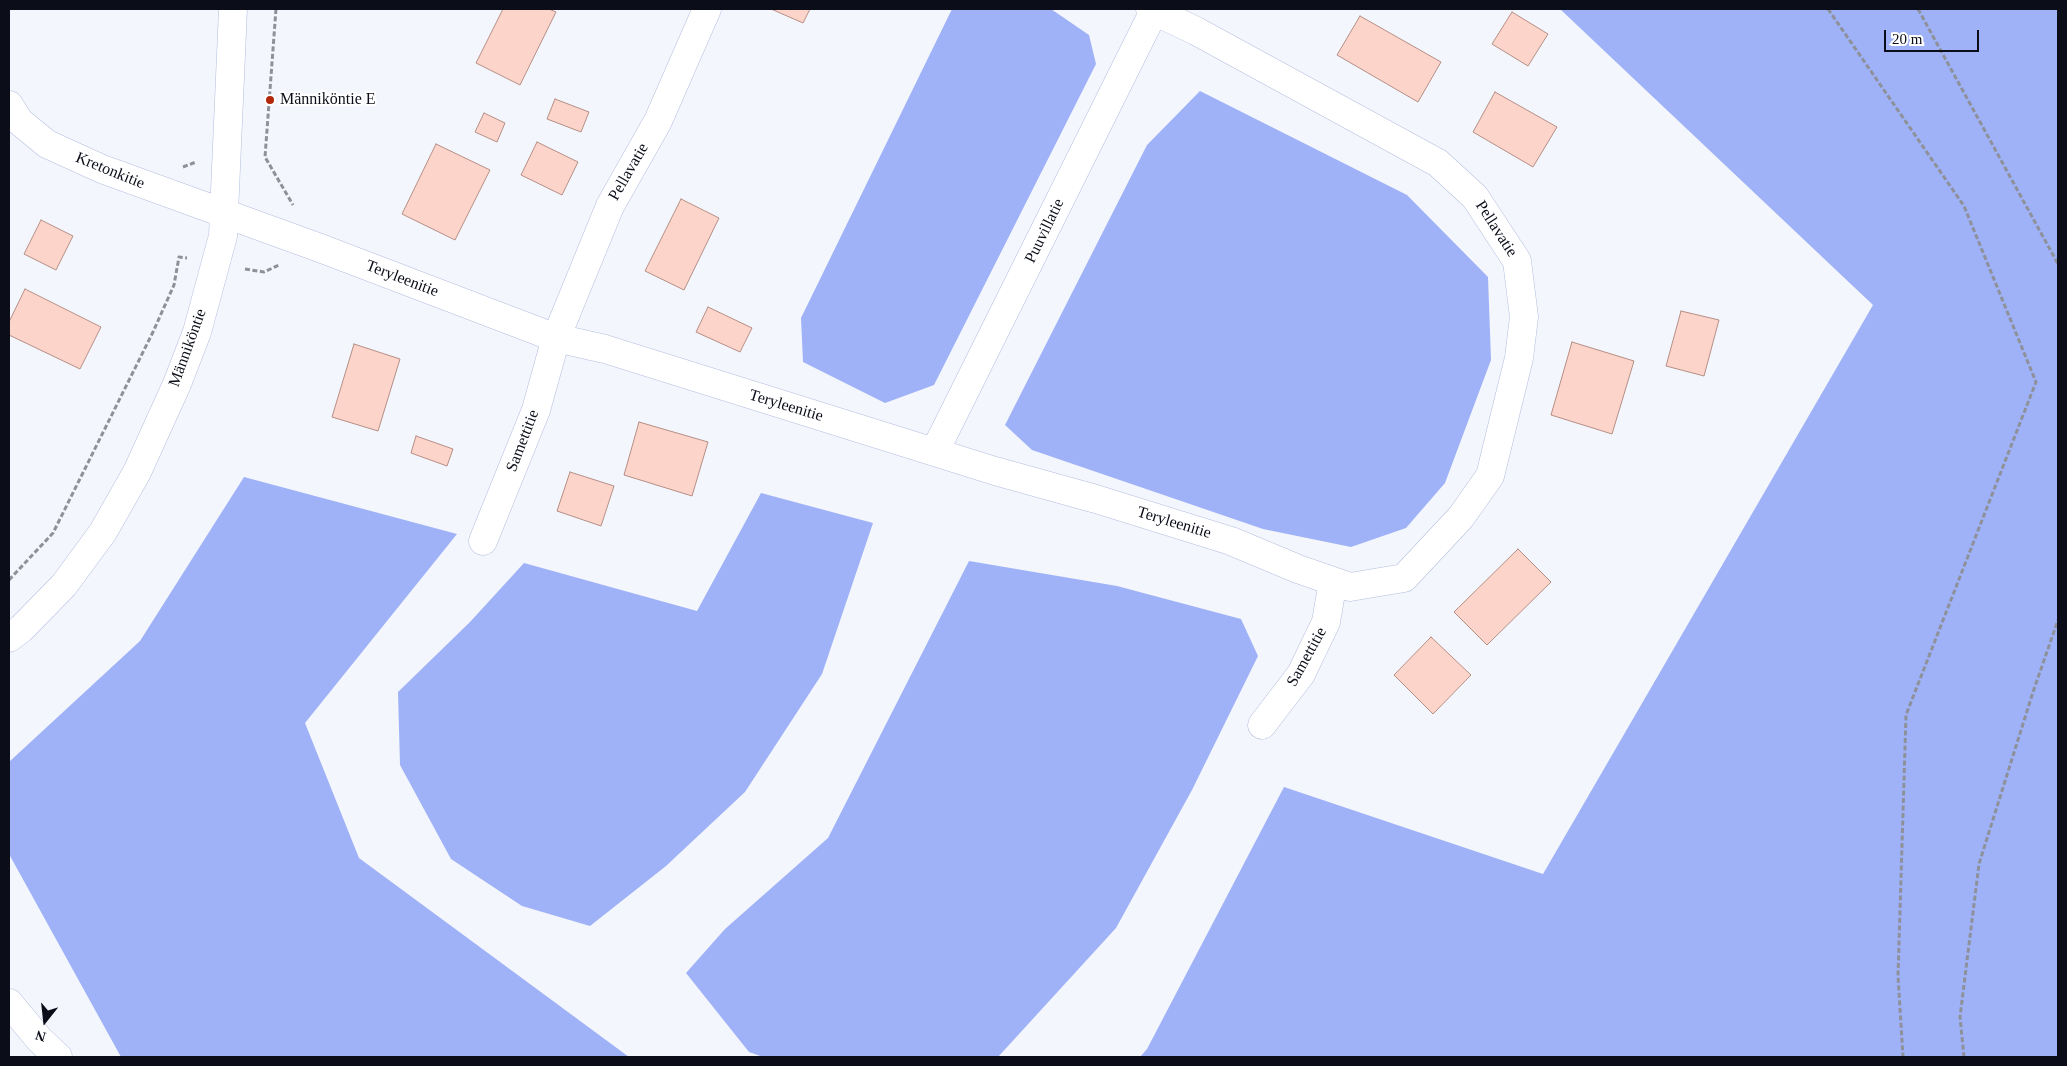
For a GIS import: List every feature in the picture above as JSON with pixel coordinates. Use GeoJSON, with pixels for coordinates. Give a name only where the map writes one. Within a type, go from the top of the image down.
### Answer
{"type":"FeatureCollection","features":[{"type":"Feature","properties":{"kind":"street","name":"Männiköntie"},"geometry":{"type":"LineString","coordinates":[[9,638],[21,629],[64,585],[103,532],[137,472],[177,384],[197,332],[223,236],[233,9]]}},
{"type":"Feature","properties":{"kind":"street","name":"Pellavatie"},"geometry":{"type":"LineString","coordinates":[[556,338],[610,206],[658,121],[707,9]]}},
{"type":"Feature","properties":{"kind":"street","name":"Pellavatie"},"geometry":{"type":"LineString","coordinates":[[1152,10],[1196,31],[1438,163],[1475,197],[1517,261],[1524,317],[1519,358],[1490,476],[1461,517],[1404,578],[1342,584]]}},
{"type":"Feature","properties":{"kind":"street","name":"Puuvillatie"},"geometry":{"type":"LineString","coordinates":[[935,451],[1152,10]]}},
{"type":"Feature","properties":{"kind":"street","name":"Kretonkitie"},"geometry":{"type":"LineString","coordinates":[[9,106],[19,121],[47,144],[102,170],[225,214]]}},
{"type":"Feature","properties":{"kind":"street","name":"Teryleenitie"},"geometry":{"type":"LineString","coordinates":[[225,214],[556,338],[605,350],[995,471],[1096,499],[1231,541],[1298,569],[1342,584]]}},
{"type":"Feature","properties":{"kind":"street","name":"Samettitie"},"geometry":{"type":"LineString","coordinates":[[483,541],[536,410],[556,338]]}},
{"type":"Feature","properties":{"kind":"street","name":"Samettitie"},"geometry":{"type":"LineString","coordinates":[[1262,725],[1301,674],[1342,584]]}},
{"type":"Feature","properties":{"kind":"street"},"geometry":{"type":"LineString","coordinates":[[9,1003],[39,1039],[58,1057]]}},
{"type":"Feature","properties":{"kind":"path"},"geometry":{"type":"LineString","coordinates":[[1828,9],[1964,206],[2036,382],[1906,715],[1898,976],[1903,1057]]}},
{"type":"Feature","properties":{"kind":"path"},"geometry":{"type":"LineString","coordinates":[[1918,9],[2058,264]]}},
{"type":"Feature","properties":{"kind":"path"},"geometry":{"type":"LineString","coordinates":[[1964,1057],[1960,1016],[1979,864],[2033,692],[2058,620]]}},
{"type":"Feature","properties":{"kind":"shaded area"},"geometry":{"type":"Polygon","coordinates":[[[952,9],[1051,9],[1089,35],[1096,64],[934,385],[885,403],[803,362],[801,318],[952,9]]]}},
{"type":"Feature","properties":{"kind":"shaded area"},"geometry":{"type":"Polygon","coordinates":[[[1560,9],[2058,9],[2058,1057],[1140,1057],[1147,1049],[1284,787],[1543,874],[1873,305],[1560,9]]]}},
{"type":"Feature","properties":{"kind":"shaded area"},"geometry":{"type":"Polygon","coordinates":[[[1200,91],[1407,195],[1488,277],[1491,360],[1445,483],[1406,528],[1351,547],[1263,529],[1032,450],[1005,425],[1147,145],[1200,91]]]}},
{"type":"Feature","properties":{"kind":"shaded area"},"geometry":{"type":"Polygon","coordinates":[[[244,477],[457,534],[305,723],[359,858],[629,1057],[121,1057],[9,854],[9,762],[140,641],[244,477]]]}},
{"type":"Feature","properties":{"kind":"shaded area"},"geometry":{"type":"Polygon","coordinates":[[[761,493],[873,523],[822,674],[745,792],[666,866],[590,926],[522,906],[451,859],[400,765],[398,692],[470,622],[524,563],[697,611],[761,493]]]}},
{"type":"Feature","properties":{"kind":"shaded area"},"geometry":{"type":"Polygon","coordinates":[[[969,561],[1117,586],[1241,619],[1258,656],[1192,790],[1116,928],[998,1057],[763,1057],[749,1052],[686,973],[725,929],[828,838],[969,561]]]}},
{"type":"Feature","properties":{"kind":"building"},"geometry":{"type":"Polygon","coordinates":[[[503,9],[549,9],[556,12],[520,85],[476,63],[503,9]]]}},
{"type":"Feature","properties":{"kind":"building"},"geometry":{"type":"Polygon","coordinates":[[[771,9],[810,9],[803,23],[771,9]]]}},
{"type":"Feature","properties":{"kind":"building"},"geometry":{"type":"Polygon","coordinates":[[[1512,12],[1548,34],[1528,66],[1492,44],[1512,12]]]}},
{"type":"Feature","properties":{"kind":"building"},"geometry":{"type":"Polygon","coordinates":[[[1360,16],[1441,62],[1418,102],[1337,55],[1360,16]]]}},
{"type":"Feature","properties":{"kind":"building"},"geometry":{"type":"Polygon","coordinates":[[[1495,92],[1557,127],[1533,167],[1473,132],[1495,92]]]}},
{"type":"Feature","properties":{"kind":"building"},"geometry":{"type":"Polygon","coordinates":[[[555,99],[589,112],[581,132],[547,119],[555,99]]]}},
{"type":"Feature","properties":{"kind":"building"},"geometry":{"type":"Polygon","coordinates":[[[484,113],[505,123],[497,142],[475,132],[484,113]]]}},
{"type":"Feature","properties":{"kind":"building"},"geometry":{"type":"Polygon","coordinates":[[[537,142],[578,162],[562,195],[521,175],[537,142]]]}},
{"type":"Feature","properties":{"kind":"building"},"geometry":{"type":"Polygon","coordinates":[[[436,144],[490,170],[455,240],[402,214],[436,144]]]}},
{"type":"Feature","properties":{"kind":"building"},"geometry":{"type":"Polygon","coordinates":[[[681,199],[719,218],[684,290],[645,271],[681,199]]]}},
{"type":"Feature","properties":{"kind":"building"},"geometry":{"type":"Polygon","coordinates":[[[41,220],[73,236],[56,270],[24,254],[41,220]]]}},
{"type":"Feature","properties":{"kind":"building"},"geometry":{"type":"Polygon","coordinates":[[[25,289],[101,327],[80,369],[9,335],[9,322],[25,289]]]}},
{"type":"Feature","properties":{"kind":"building"},"geometry":{"type":"Polygon","coordinates":[[[708,307],[752,328],[740,352],[696,332],[708,307]]]}},
{"type":"Feature","properties":{"kind":"building"},"geometry":{"type":"Polygon","coordinates":[[[1681,311],[1719,320],[1704,376],[1666,366],[1681,311]]]}},
{"type":"Feature","properties":{"kind":"building"},"geometry":{"type":"Polygon","coordinates":[[[1572,342],[1634,361],[1612,434],[1551,415],[1572,342]]]}},
{"type":"Feature","properties":{"kind":"building"},"geometry":{"type":"Polygon","coordinates":[[[354,344],[400,359],[378,431],[332,417],[354,344]]]}},
{"type":"Feature","properties":{"kind":"building"},"geometry":{"type":"Polygon","coordinates":[[[639,422],[708,442],[692,496],[624,475],[639,422]]]}},
{"type":"Feature","properties":{"kind":"building"},"geometry":{"type":"Polygon","coordinates":[[[416,436],[453,449],[447,466],[411,453],[416,436]]]}},
{"type":"Feature","properties":{"kind":"building"},"geometry":{"type":"Polygon","coordinates":[[[570,472],[614,486],[601,526],[557,511],[570,472]]]}},
{"type":"Feature","properties":{"kind":"building"},"geometry":{"type":"Polygon","coordinates":[[[1518,549],[1551,582],[1487,645],[1454,612],[1518,549]]]}},
{"type":"Feature","properties":{"kind":"building"},"geometry":{"type":"Polygon","coordinates":[[[1431,637],[1471,675],[1433,714],[1394,675],[1431,637]]]}},
{"type":"Feature","properties":{"kind":"place","name":"Männiköntie E"},"geometry":{"type":"Point","coordinates":[270,100]}}]}
